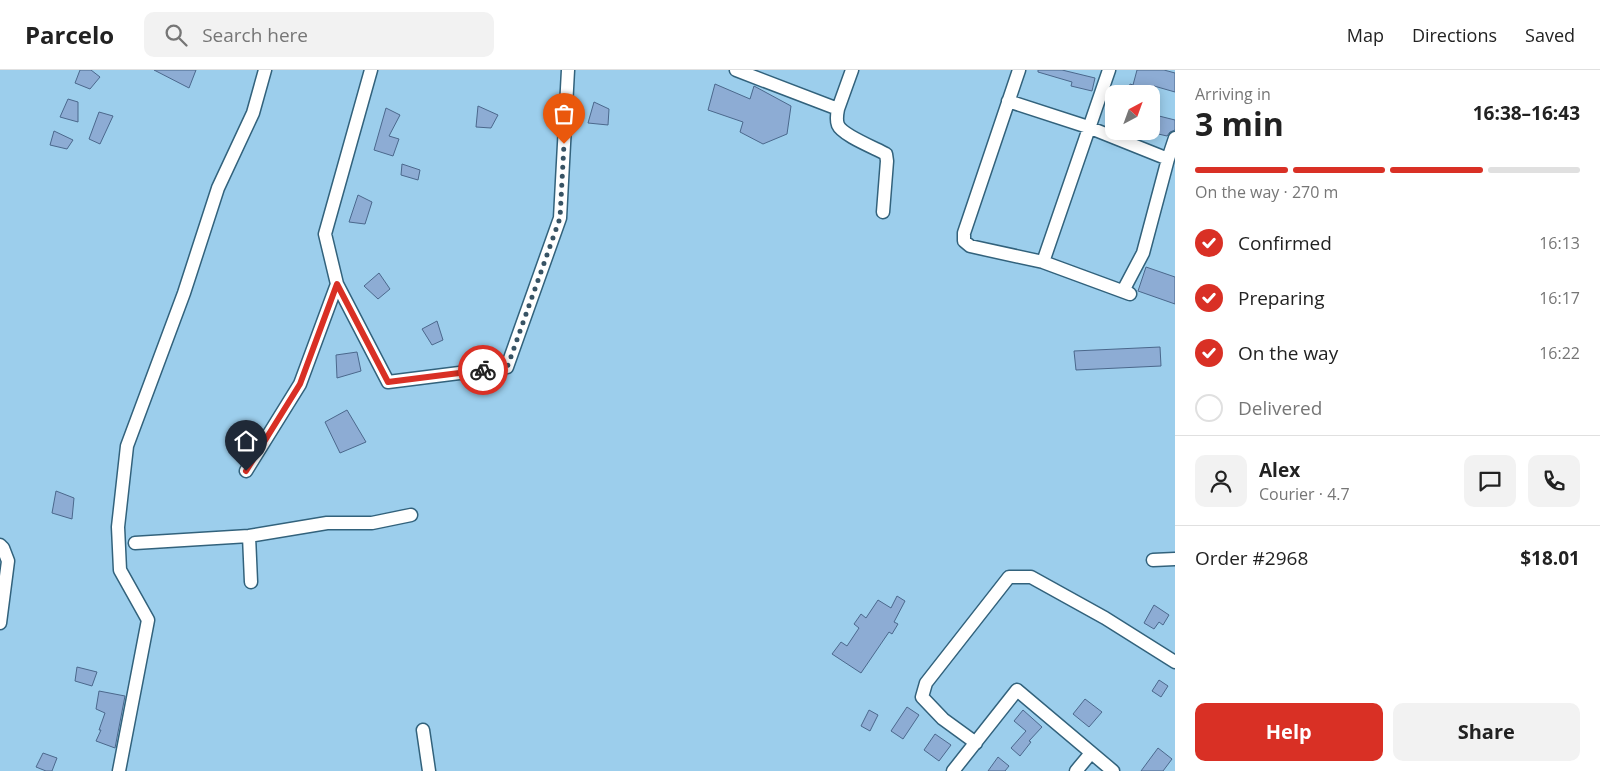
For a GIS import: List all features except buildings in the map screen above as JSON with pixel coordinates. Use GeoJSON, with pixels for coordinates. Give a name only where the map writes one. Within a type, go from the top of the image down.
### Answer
{"type":"FeatureCollection","features":[{"type":"Feature","properties":{"kind":"street"},"geometry":{"type":"LineString","coordinates":[[119,771],[148,620],[120,570],[118,527],[127,446],[184,293],[218,188],[253,113],[265,70]]}},
{"type":"Feature","properties":{"kind":"street"},"geometry":{"type":"LineString","coordinates":[[371,70],[325,234],[337,284],[388,382],[507,368],[560,218],[568,70]]}},
{"type":"Feature","properties":{"kind":"street"},"geometry":{"type":"LineString","coordinates":[[736,70],[838,109]]}},
{"type":"Feature","properties":{"kind":"street"},"geometry":{"type":"LineString","coordinates":[[852,70],[838,109],[837,122],[845,133],[886,154],[888,161],[883,212]]}},
{"type":"Feature","properties":{"kind":"street"},"geometry":{"type":"LineString","coordinates":[[1019,70],[964,233],[964,241],[970,246],[1043,262],[1130,294],[1124,289],[1143,252],[1175,138]]}},
{"type":"Feature","properties":{"kind":"street"},"geometry":{"type":"LineString","coordinates":[[1043,262],[1109,70]]}},
{"type":"Feature","properties":{"kind":"street"},"geometry":{"type":"LineString","coordinates":[[1008,101],[1088,127],[1168,159]]}},
{"type":"Feature","properties":{"kind":"street"},"geometry":{"type":"LineString","coordinates":[[246,471],[300,384],[337,284]]}},
{"type":"Feature","properties":{"kind":"street"},"geometry":{"type":"LineString","coordinates":[[135,542],[249,536],[327,523],[372,523],[411,515]]}},
{"type":"Feature","properties":{"kind":"street"},"geometry":{"type":"LineString","coordinates":[[249,536],[251,582]]}},
{"type":"Feature","properties":{"kind":"street"},"geometry":{"type":"LineString","coordinates":[[0,545],[8,561],[0,623]]}},
{"type":"Feature","properties":{"kind":"street"},"geometry":{"type":"LineString","coordinates":[[1153,560],[1175,559]]}},
{"type":"Feature","properties":{"kind":"street"},"geometry":{"type":"LineString","coordinates":[[976,743],[943,719],[922,697],[926,683],[1009,577],[1031,577],[1105,618],[1175,662]]}},
{"type":"Feature","properties":{"kind":"street"},"geometry":{"type":"LineString","coordinates":[[953,771],[1017,690],[1113,771]]}},
{"type":"Feature","properties":{"kind":"street"},"geometry":{"type":"LineString","coordinates":[[423,730],[429,771]]}},
{"type":"Feature","properties":{"kind":"street"},"geometry":{"type":"LineString","coordinates":[[1076,771],[1091,753]]}},
{"type":"Feature","properties":{"kind":"way so far"},"geometry":{"type":"LineString","coordinates":[[483,370],[507,368],[560,218],[564,144]]}},
{"type":"Feature","properties":{"kind":"route"},"geometry":{"type":"LineString","coordinates":[[246,471],[300,384],[337,284],[388,382],[483,370]]}}]}
